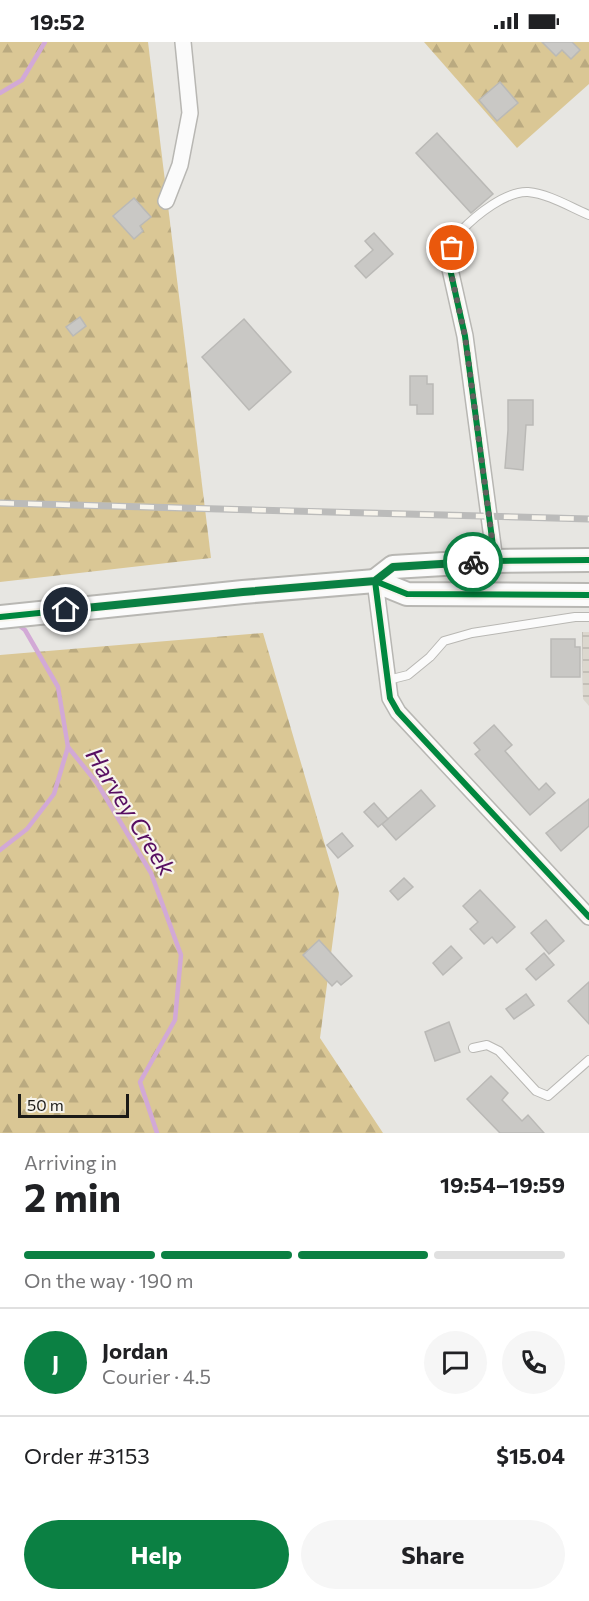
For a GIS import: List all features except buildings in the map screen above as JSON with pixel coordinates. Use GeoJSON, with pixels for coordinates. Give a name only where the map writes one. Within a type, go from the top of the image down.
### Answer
{"type":"FeatureCollection","features":[{"type":"Feature","properties":{"kind":"main road"},"geometry":{"type":"LineString","coordinates":[[375,581],[393,567],[495,561],[589,560]]}},
{"type":"Feature","properties":{"kind":"main road"},"geometry":{"type":"LineString","coordinates":[[0,617],[375,581],[406,594],[589,595]]}},
{"type":"Feature","properties":{"kind":"street"},"geometry":{"type":"LineString","coordinates":[[166,201],[180,165],[190,114],[183,42]]}},
{"type":"Feature","properties":{"kind":"street"},"geometry":{"type":"LineString","coordinates":[[448,260],[465,336],[495,561]]}},
{"type":"Feature","properties":{"kind":"street"},"geometry":{"type":"LineString","coordinates":[[375,581],[390,698],[398,712],[589,917]]}},
{"type":"Feature","properties":{"kind":"lane"},"geometry":{"type":"LineString","coordinates":[[448,260],[460,232],[475,218],[505,197],[517,192],[531,192],[544,196],[589,215]]}},
{"type":"Feature","properties":{"kind":"lane"},"geometry":{"type":"LineString","coordinates":[[388,680],[408,675],[430,657],[444,641],[472,633],[575,617],[589,617]]}},
{"type":"Feature","properties":{"kind":"lane"},"geometry":{"type":"LineString","coordinates":[[473,1048],[488,1045],[499,1051],[536,1091],[548,1096],[589,1060]]}},
{"type":"Feature","properties":{"kind":"shaded area"},"geometry":{"type":"Polygon","coordinates":[[[582,632],[589,632],[589,706],[583,699],[582,632]]]}},
{"type":"Feature","properties":{"kind":"green space"},"geometry":{"type":"Polygon","coordinates":[[[0,42],[148,42],[211,558],[0,582],[0,42]]]}},
{"type":"Feature","properties":{"kind":"green space"},"geometry":{"type":"Polygon","coordinates":[[[424,42],[589,42],[589,84],[517,148],[424,42]]]}},
{"type":"Feature","properties":{"kind":"green space"},"geometry":{"type":"Polygon","coordinates":[[[263,633],[339,893],[320,1038],[383,1133],[0,1133],[0,655],[263,633]]]}},
{"type":"Feature","properties":{"kind":"waterway"},"geometry":{"type":"LineString","coordinates":[[0,93],[22,80],[45,42]]}},
{"type":"Feature","properties":{"kind":"waterway"},"geometry":{"type":"LineString","coordinates":[[0,850],[27,829],[54,794],[68,747],[58,687],[25,630],[16,623]]}},
{"type":"Feature","properties":{"kind":"waterway","name":"Harvey Creek"},"geometry":{"type":"LineString","coordinates":[[68,747],[97,783],[151,873],[181,955],[175,1020],[140,1082],[157,1133]]}},
{"type":"Feature","properties":{"kind":"railway"},"geometry":{"type":"LineString","coordinates":[[0,503],[589,519]]}},
{"type":"Feature","properties":{"kind":"cycle path"},"geometry":{"type":"LineString","coordinates":[[448,260],[465,336],[495,561]]}},
{"type":"Feature","properties":{"kind":"cycle path"},"geometry":{"type":"LineString","coordinates":[[375,581],[393,567],[495,561],[589,560]]}},
{"type":"Feature","properties":{"kind":"cycle path"},"geometry":{"type":"LineString","coordinates":[[375,581],[390,698],[398,712],[589,917]]}},
{"type":"Feature","properties":{"kind":"cycle path"},"geometry":{"type":"LineString","coordinates":[[0,617],[375,581],[407,594],[589,595]]}},
{"type":"Feature","properties":{"kind":"way so far"},"geometry":{"type":"LineString","coordinates":[[452,248],[448,260],[465,336],[495,561],[473,562]]}},
{"type":"Feature","properties":{"kind":"route"},"geometry":{"type":"LineString","coordinates":[[66,610],[375,581],[393,567],[473,562]]}}]}
